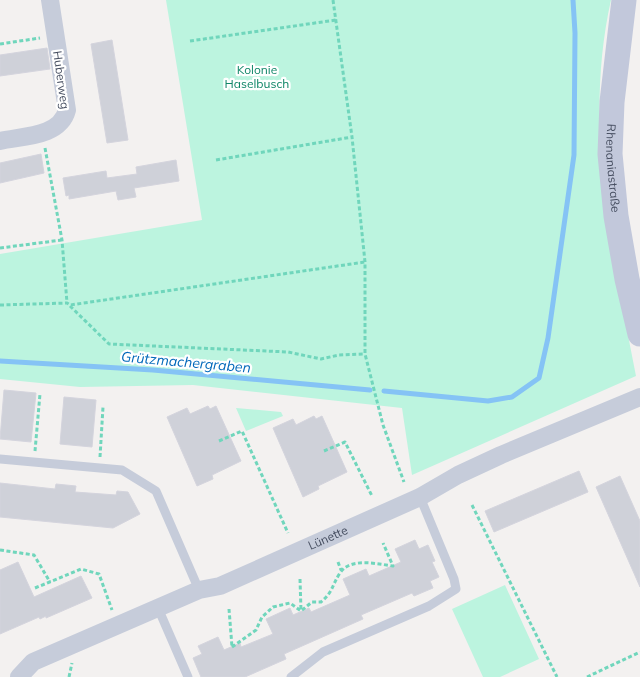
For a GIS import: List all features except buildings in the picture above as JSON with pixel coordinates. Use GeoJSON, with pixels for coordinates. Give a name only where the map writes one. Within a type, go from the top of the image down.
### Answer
{"type":"FeatureCollection","features":[{"type":"Feature","properties":{"kind":"street","name":"Huberweg"},"geometry":{"type":"LineString","coordinates":[[0,142],[56,128],[65,118],[67,110],[50,0]]}},
{"type":"Feature","properties":{"kind":"street","name":"Rhenaniastraße"},"geometry":{"type":"LineString","coordinates":[[624,0],[612,102],[610,154],[616,216],[627,279],[640,334]]}},
{"type":"Feature","properties":{"kind":"street","name":"Lünette"},"geometry":{"type":"LineString","coordinates":[[19,677],[32,662],[200,590],[220,586],[420,497],[476,467],[640,397]]}},
{"type":"Feature","properties":{"kind":"lane"},"geometry":{"type":"LineString","coordinates":[[0,459],[122,470],[156,491],[200,590]]}},
{"type":"Feature","properties":{"kind":"lane"},"geometry":{"type":"LineString","coordinates":[[291,677],[322,652],[429,606],[456,589],[454,579],[420,497]]}},
{"type":"Feature","properties":{"kind":"lane"},"geometry":{"type":"LineString","coordinates":[[158,608],[188,677]]}},
{"type":"Feature","properties":{"kind":"path"},"geometry":{"type":"LineString","coordinates":[[333,0],[352,137],[365,262],[365,354],[382,426],[404,482]]}},
{"type":"Feature","properties":{"kind":"path"},"geometry":{"type":"LineString","coordinates":[[190,41],[336,20]]}},
{"type":"Feature","properties":{"kind":"path"},"geometry":{"type":"LineString","coordinates":[[0,44],[48,37]]}},
{"type":"Feature","properties":{"kind":"path"},"geometry":{"type":"LineString","coordinates":[[216,160],[352,137]]}},
{"type":"Feature","properties":{"kind":"path"},"geometry":{"type":"LineString","coordinates":[[44,142],[62,240],[69,304],[109,344],[288,352],[321,359],[339,355],[365,354]]}},
{"type":"Feature","properties":{"kind":"path"},"geometry":{"type":"LineString","coordinates":[[0,248],[62,240]]}},
{"type":"Feature","properties":{"kind":"path"},"geometry":{"type":"LineString","coordinates":[[0,305],[69,304],[365,262]]}},
{"type":"Feature","properties":{"kind":"path"},"geometry":{"type":"LineString","coordinates":[[34,462],[40,394]]}},
{"type":"Feature","properties":{"kind":"path"},"geometry":{"type":"LineString","coordinates":[[99,468],[103,407]]}},
{"type":"Feature","properties":{"kind":"path"},"geometry":{"type":"LineString","coordinates":[[218,441],[242,431],[288,533]]}},
{"type":"Feature","properties":{"kind":"path"},"geometry":{"type":"LineString","coordinates":[[324,452],[345,442],[372,496]]}},
{"type":"Feature","properties":{"kind":"path"},"geometry":{"type":"LineString","coordinates":[[472,504],[557,677]]}},
{"type":"Feature","properties":{"kind":"path"},"geometry":{"type":"LineString","coordinates":[[341,570],[352,565],[367,562],[393,566],[383,543]]}},
{"type":"Feature","properties":{"kind":"path"},"geometry":{"type":"LineString","coordinates":[[0,550],[34,555],[50,582]]}},
{"type":"Feature","properties":{"kind":"path"},"geometry":{"type":"LineString","coordinates":[[301,611],[312,602],[321,602],[332,593],[341,570],[338,562]]}},
{"type":"Feature","properties":{"kind":"path"},"geometry":{"type":"LineString","coordinates":[[35,588],[80,569],[99,574],[112,610]]}},
{"type":"Feature","properties":{"kind":"path"},"geometry":{"type":"LineString","coordinates":[[300,579],[301,611]]}},
{"type":"Feature","properties":{"kind":"path"},"geometry":{"type":"LineString","coordinates":[[229,609],[232,647],[256,630],[262,618],[273,607],[290,603],[301,611]]}},
{"type":"Feature","properties":{"kind":"path"},"geometry":{"type":"LineString","coordinates":[[587,677],[640,652]]}},
{"type":"Feature","properties":{"kind":"path"},"geometry":{"type":"LineString","coordinates":[[69,677],[72,662]]}},
{"type":"Feature","properties":{"kind":"green space","name":"Kolonie Haselbusch"},"geometry":{"type":"Polygon","coordinates":[[[166,0],[611,0],[603,47],[600,141],[610,236],[636,376],[412,475],[402,408],[193,385],[80,387],[0,379],[0,254],[202,220],[166,0]]]}},
{"type":"Feature","properties":{"kind":"green space"},"geometry":{"type":"Polygon","coordinates":[[[236,408],[281,412],[283,416],[246,431],[236,408]]]}},
{"type":"Feature","properties":{"kind":"green space"},"geometry":{"type":"Polygon","coordinates":[[[505,585],[539,659],[500,677],[483,677],[452,609],[505,585]]]}},
{"type":"Feature","properties":{"kind":"waterway"},"geometry":{"type":"LineString","coordinates":[[384,391],[488,401],[512,397],[539,378],[548,338],[574,155],[575,33],[573,0]]}},
{"type":"Feature","properties":{"kind":"waterway","name":"Grützmachergraben"},"geometry":{"type":"LineString","coordinates":[[0,361],[153,370],[370,390]]}}]}
